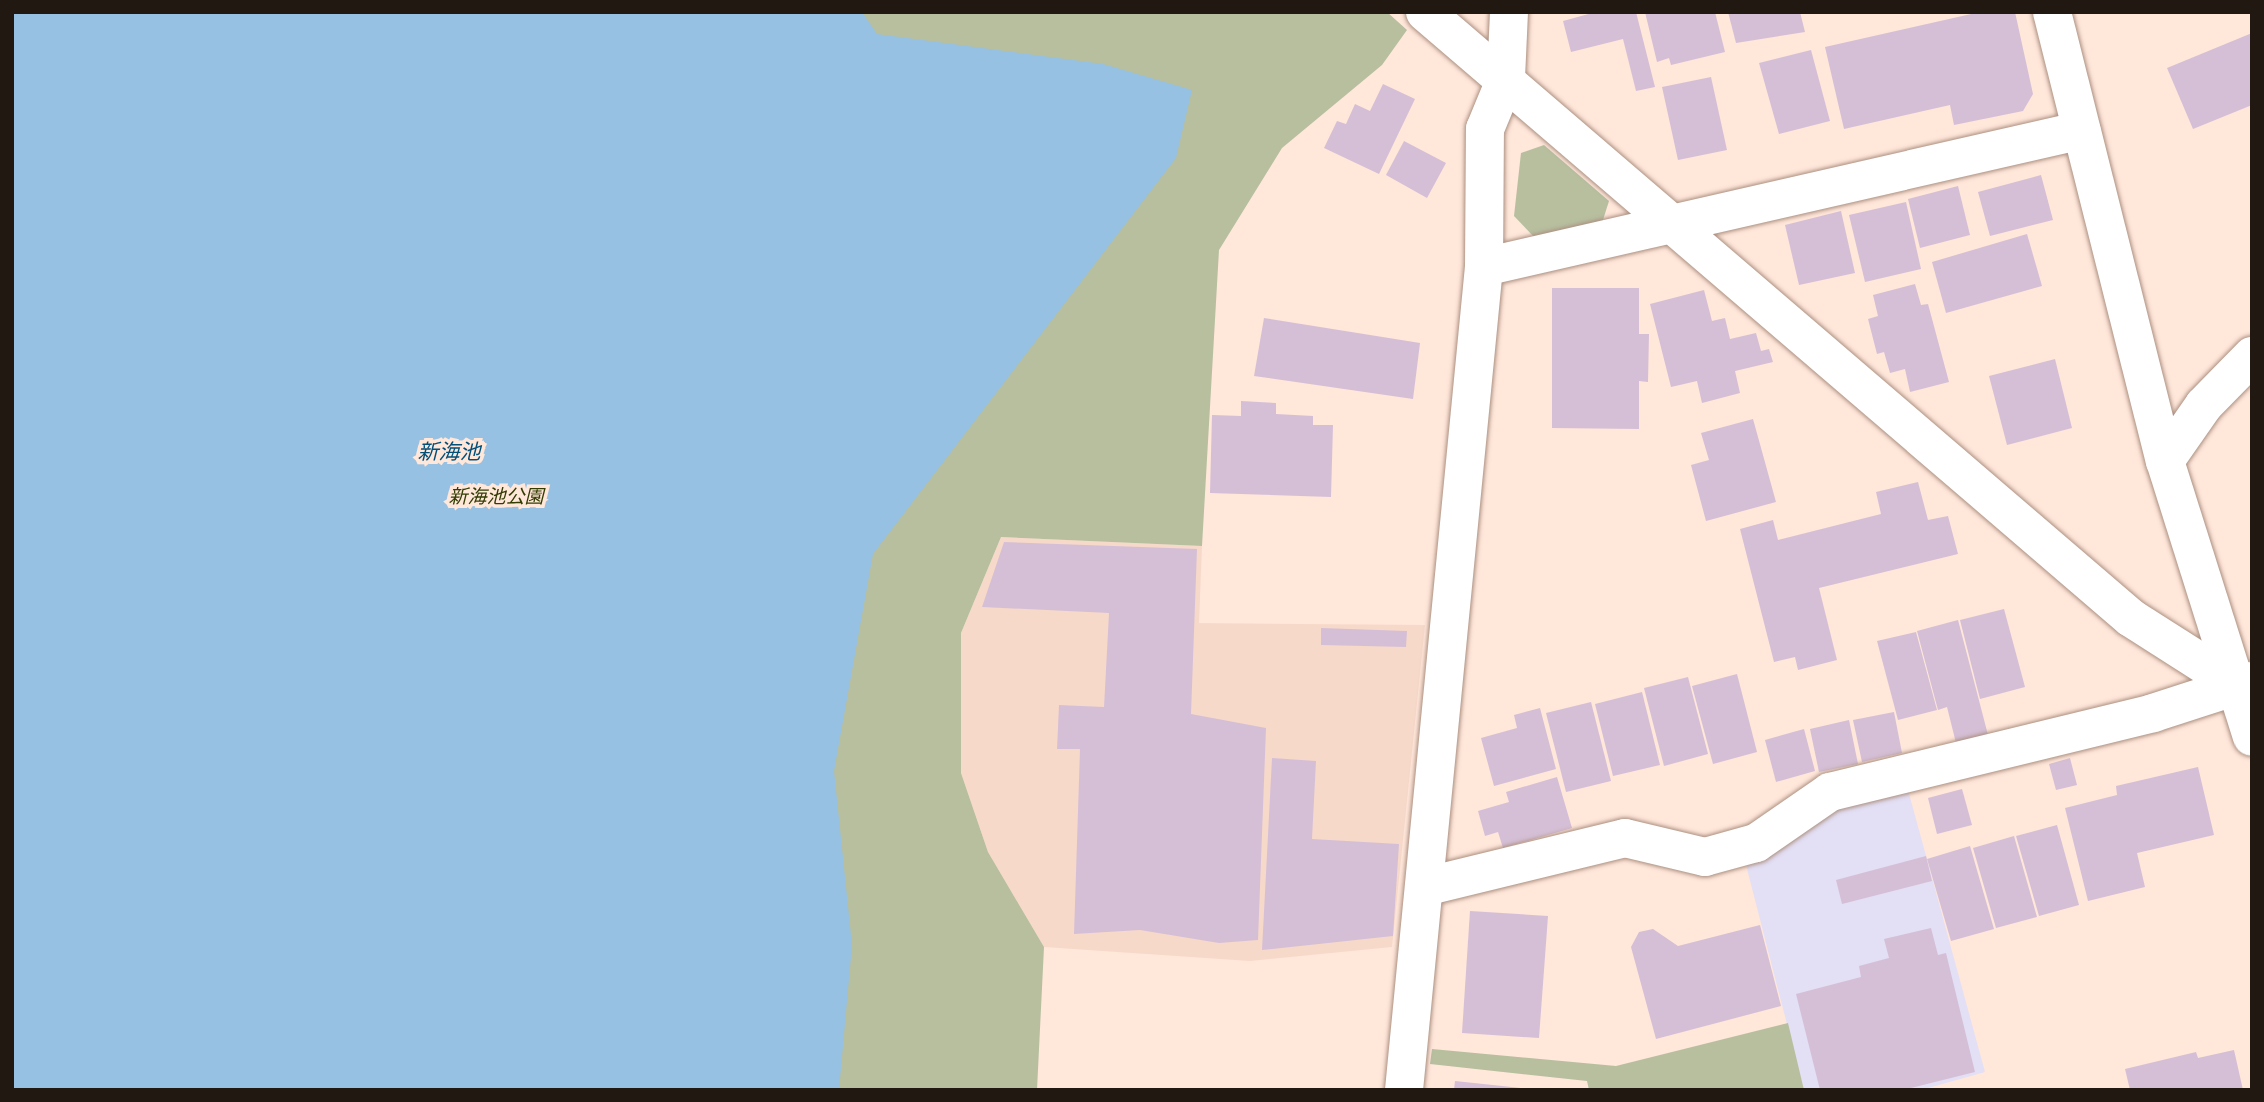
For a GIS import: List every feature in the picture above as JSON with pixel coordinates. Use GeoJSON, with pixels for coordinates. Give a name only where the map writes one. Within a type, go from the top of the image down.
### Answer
{"type":"FeatureCollection","features":[{"type":"Feature","properties":{"kind":"street"},"geometry":{"type":"LineString","coordinates":[[1425,12],[1506,78],[2131,618],[2244,683]]}},
{"type":"Feature","properties":{"kind":"street"},"geometry":{"type":"LineString","coordinates":[[1404,1090],[1484,267],[1485,129],[1506,78],[1509,12]]}},
{"type":"Feature","properties":{"kind":"street"},"geometry":{"type":"LineString","coordinates":[[2052,12],[2165,461],[2244,683],[2252,737]]}},
{"type":"Feature","properties":{"kind":"street"},"geometry":{"type":"LineString","coordinates":[[1484,267],[1677,227],[2082,130]]}},
{"type":"Feature","properties":{"kind":"street"},"geometry":{"type":"LineString","coordinates":[[2165,461],[2204,405],[2252,356]]}},
{"type":"Feature","properties":{"kind":"street"},"geometry":{"type":"LineString","coordinates":[[1424,887],[1625,838],[1705,857],[1756,843],[1830,792],[2153,713],[2244,683]]}},
{"type":"Feature","properties":{"kind":"shaded area"},"geometry":{"type":"Polygon","coordinates":[[[1001,537],[1202,546],[1199,623],[1425,625],[1392,947],[1250,961],[1044,947],[988,852],[961,773],[961,633],[1001,537]]]}},
{"type":"Feature","properties":{"kind":"shaded area"},"geometry":{"type":"Polygon","coordinates":[[[1908,790],[1985,1072],[1921,1090],[1804,1090],[1746,865],[1836,808],[1908,790]]]}},
{"type":"Feature","properties":{"kind":"green space","name":"新海池"},"geometry":{"type":"Polygon","coordinates":[[[12,12],[1387,12],[1407,30],[1382,65],[1282,148],[1219,250],[1202,546],[1001,537],[961,633],[961,773],[988,852],[1044,947],[1037,1090],[12,1090],[12,12]]]}},
{"type":"Feature","properties":{"kind":"green space"},"geometry":{"type":"Polygon","coordinates":[[[1544,145],[1609,201],[1602,223],[1535,238],[1514,216],[1521,153],[1544,145]]]}},
{"type":"Feature","properties":{"kind":"green space"},"geometry":{"type":"Polygon","coordinates":[[[1788,1023],[1804,1090],[1589,1090],[1587,1081],[1430,1064],[1432,1049],[1616,1066],[1788,1023]]]}},
{"type":"Feature","properties":{"kind":"water","name":"新海池"},"geometry":{"type":"Polygon","coordinates":[[[12,12],[862,12],[877,34],[1103,64],[1192,90],[1176,158],[873,554],[834,771],[852,945],[839,1090],[12,1090],[12,12]]]}},
{"type":"Feature","properties":{"kind":"building"},"geometry":{"type":"Polygon","coordinates":[[[1596,12],[1636,12],[1655,87],[1636,91],[1623,39],[1571,52],[1563,21],[1596,12]]]}},
{"type":"Feature","properties":{"kind":"building"},"geometry":{"type":"Polygon","coordinates":[[[1645,12],[1715,12],[1725,52],[1671,65],[1669,58],[1657,62],[1645,12]]]}},
{"type":"Feature","properties":{"kind":"building"},"geometry":{"type":"Polygon","coordinates":[[[1728,12],[1800,12],[1805,32],[1736,43],[1728,12]]]}},
{"type":"Feature","properties":{"kind":"building"},"geometry":{"type":"Polygon","coordinates":[[[1980,12],[2015,12],[2033,94],[2023,111],[1954,125],[1950,105],[1844,129],[1825,47],[1980,12]]]}},
{"type":"Feature","properties":{"kind":"building"},"geometry":{"type":"Polygon","coordinates":[[[2252,33],[2252,105],[2193,129],[2167,68],[2252,33]]]}},
{"type":"Feature","properties":{"kind":"building"},"geometry":{"type":"Polygon","coordinates":[[[1811,50],[1830,121],[1779,134],[1759,63],[1811,50]]]}},
{"type":"Feature","properties":{"kind":"building"},"geometry":{"type":"Polygon","coordinates":[[[1711,77],[1727,150],[1678,160],[1662,87],[1711,77]]]}},
{"type":"Feature","properties":{"kind":"building"},"geometry":{"type":"Polygon","coordinates":[[[1383,84],[1415,99],[1379,174],[1324,148],[1337,121],[1346,124],[1355,104],[1370,111],[1383,84]]]}},
{"type":"Feature","properties":{"kind":"building"},"geometry":{"type":"Polygon","coordinates":[[[1404,141],[1446,163],[1427,198],[1386,175],[1404,141]]]}},
{"type":"Feature","properties":{"kind":"building"},"geometry":{"type":"Polygon","coordinates":[[[2041,175],[2053,220],[1990,236],[1978,192],[2041,175]]]}},
{"type":"Feature","properties":{"kind":"building"},"geometry":{"type":"Polygon","coordinates":[[[1958,186],[1970,235],[1920,248],[1908,199],[1958,186]]]}},
{"type":"Feature","properties":{"kind":"building"},"geometry":{"type":"Polygon","coordinates":[[[1906,202],[1921,269],[1865,282],[1849,215],[1906,202]]]}},
{"type":"Feature","properties":{"kind":"building"},"geometry":{"type":"Polygon","coordinates":[[[1841,211],[1855,273],[1799,285],[1785,225],[1841,211]]]}},
{"type":"Feature","properties":{"kind":"building"},"geometry":{"type":"Polygon","coordinates":[[[2027,234],[2042,286],[1946,313],[1932,262],[2027,234]]]}},
{"type":"Feature","properties":{"kind":"building"},"geometry":{"type":"Polygon","coordinates":[[[1915,284],[1921,305],[1928,304],[1949,382],[1910,392],[1905,369],[1890,373],[1884,352],[1877,354],[1868,319],[1878,316],[1873,295],[1915,284]]]}},
{"type":"Feature","properties":{"kind":"building"},"geometry":{"type":"Polygon","coordinates":[[[1552,288],[1639,288],[1639,334],[1649,334],[1648,382],[1639,381],[1639,429],[1552,428],[1552,288]]]}},
{"type":"Feature","properties":{"kind":"building"},"geometry":{"type":"Polygon","coordinates":[[[1704,290],[1712,321],[1725,318],[1730,339],[1756,333],[1761,351],[1769,349],[1773,362],[1735,371],[1740,393],[1702,403],[1697,381],[1671,387],[1650,304],[1704,290]]]}},
{"type":"Feature","properties":{"kind":"building"},"geometry":{"type":"Polygon","coordinates":[[[1264,318],[1420,343],[1413,399],[1254,376],[1264,318]]]}},
{"type":"Feature","properties":{"kind":"building"},"geometry":{"type":"Polygon","coordinates":[[[2055,359],[2072,428],[2007,445],[1989,376],[2055,359]]]}},
{"type":"Feature","properties":{"kind":"building"},"geometry":{"type":"Polygon","coordinates":[[[1241,401],[1276,403],[1276,414],[1313,416],[1313,425],[1333,425],[1331,497],[1210,493],[1212,415],[1241,416],[1241,401]]]}},
{"type":"Feature","properties":{"kind":"building"},"geometry":{"type":"Polygon","coordinates":[[[1753,419],[1776,502],[1706,521],[1691,465],[1709,460],[1701,433],[1753,419]]]}},
{"type":"Feature","properties":{"kind":"building"},"geometry":{"type":"Polygon","coordinates":[[[1918,482],[1928,520],[1948,516],[1958,554],[1819,588],[1837,660],[1798,670],[1795,657],[1774,662],[1740,529],[1773,520],[1778,540],[1881,514],[1876,492],[1918,482]]]}},
{"type":"Feature","properties":{"kind":"building"},"geometry":{"type":"Polygon","coordinates":[[[1004,542],[1197,549],[1191,714],[1266,728],[1258,940],[1219,943],[1140,930],[1074,934],[1080,749],[1057,749],[1059,705],[1104,707],[1109,613],[982,607],[1004,542]]]}},
{"type":"Feature","properties":{"kind":"building"},"geometry":{"type":"Polygon","coordinates":[[[2004,609],[2025,687],[1980,699],[1960,620],[2004,609]]]}},
{"type":"Feature","properties":{"kind":"building"},"geometry":{"type":"Polygon","coordinates":[[[1958,620],[1988,735],[1956,743],[1947,707],[1938,710],[1917,631],[1958,620]]]}},
{"type":"Feature","properties":{"kind":"building"},"geometry":{"type":"Polygon","coordinates":[[[1321,628],[1407,631],[1406,647],[1321,645],[1321,628]]]}},
{"type":"Feature","properties":{"kind":"building"},"geometry":{"type":"Polygon","coordinates":[[[1916,632],[1937,710],[1898,720],[1877,641],[1916,632]]]}},
{"type":"Feature","properties":{"kind":"building"},"geometry":{"type":"Polygon","coordinates":[[[1737,674],[1757,752],[1713,764],[1692,686],[1737,674]]]}},
{"type":"Feature","properties":{"kind":"building"},"geometry":{"type":"Polygon","coordinates":[[[1688,677],[1708,754],[1664,766],[1644,688],[1688,677]]]}},
{"type":"Feature","properties":{"kind":"building"},"geometry":{"type":"Polygon","coordinates":[[[1642,692],[1660,765],[1613,776],[1595,704],[1642,692]]]}},
{"type":"Feature","properties":{"kind":"building"},"geometry":{"type":"Polygon","coordinates":[[[1591,702],[1611,781],[1566,792],[1546,713],[1591,702]]]}},
{"type":"Feature","properties":{"kind":"building"},"geometry":{"type":"Polygon","coordinates":[[[1540,708],[1556,769],[1494,786],[1481,738],[1517,728],[1514,715],[1540,708]]]}},
{"type":"Feature","properties":{"kind":"building"},"geometry":{"type":"Polygon","coordinates":[[[1894,712],[1902,753],[1862,762],[1853,720],[1894,712]]]}},
{"type":"Feature","properties":{"kind":"building"},"geometry":{"type":"Polygon","coordinates":[[[1849,720],[1858,764],[1819,772],[1810,729],[1849,720]]]}},
{"type":"Feature","properties":{"kind":"building"},"geometry":{"type":"Polygon","coordinates":[[[1804,729],[1815,771],[1776,782],[1765,740],[1804,729]]]}},
{"type":"Feature","properties":{"kind":"building"},"geometry":{"type":"Polygon","coordinates":[[[1272,758],[1316,761],[1312,839],[1399,844],[1393,936],[1262,950],[1272,758]]]}},
{"type":"Feature","properties":{"kind":"building"},"geometry":{"type":"Polygon","coordinates":[[[2070,758],[2077,785],[2056,790],[2049,764],[2070,758]]]}},
{"type":"Feature","properties":{"kind":"building"},"geometry":{"type":"Polygon","coordinates":[[[2198,767],[2214,835],[2137,853],[2145,887],[2088,901],[2065,808],[2117,795],[2116,786],[2198,767]]]}},
{"type":"Feature","properties":{"kind":"building"},"geometry":{"type":"Polygon","coordinates":[[[1557,777],[1572,828],[1503,848],[1498,832],[1485,836],[1478,811],[1509,802],[1506,792],[1557,777]]]}},
{"type":"Feature","properties":{"kind":"building"},"geometry":{"type":"Polygon","coordinates":[[[1962,789],[1972,825],[1937,834],[1928,798],[1962,789]]]}},
{"type":"Feature","properties":{"kind":"building"},"geometry":{"type":"Polygon","coordinates":[[[2057,825],[2079,905],[2039,916],[2016,836],[2057,825]]]}},
{"type":"Feature","properties":{"kind":"building"},"geometry":{"type":"Polygon","coordinates":[[[2014,836],[2037,917],[1996,928],[1973,848],[2014,836]]]}},
{"type":"Feature","properties":{"kind":"building"},"geometry":{"type":"Polygon","coordinates":[[[1970,846],[1994,929],[1951,941],[1927,859],[1970,846]]]}},
{"type":"Feature","properties":{"kind":"building"},"geometry":{"type":"Polygon","coordinates":[[[1926,856],[1932,881],[1842,904],[1836,880],[1926,856]]]}},
{"type":"Feature","properties":{"kind":"building"},"geometry":{"type":"Polygon","coordinates":[[[1470,911],[1548,916],[1539,1038],[1462,1033],[1470,911]]]}},
{"type":"Feature","properties":{"kind":"building"},"geometry":{"type":"Polygon","coordinates":[[[1760,925],[1781,1006],[1656,1039],[1631,947],[1639,932],[1653,929],[1678,946],[1760,925]]]}},
{"type":"Feature","properties":{"kind":"building"},"geometry":{"type":"Polygon","coordinates":[[[1931,928],[1938,955],[1946,953],[1975,1072],[1903,1090],[1820,1090],[1796,994],[1861,977],[1859,966],[1889,958],[1884,939],[1931,928]]]}},
{"type":"Feature","properties":{"kind":"building"},"geometry":{"type":"Polygon","coordinates":[[[2234,1050],[2243,1090],[2130,1090],[2125,1069],[2196,1052],[2198,1058],[2234,1050]]]}},
{"type":"Feature","properties":{"kind":"building"},"geometry":{"type":"Polygon","coordinates":[[[1455,1081],[1521,1088],[1521,1090],[1454,1090],[1455,1081]]]}},
{"type":"Feature","properties":{"kind":"park label","name":"新海池公園"},"geometry":{"type":"Point","coordinates":[496,497]}}]}
